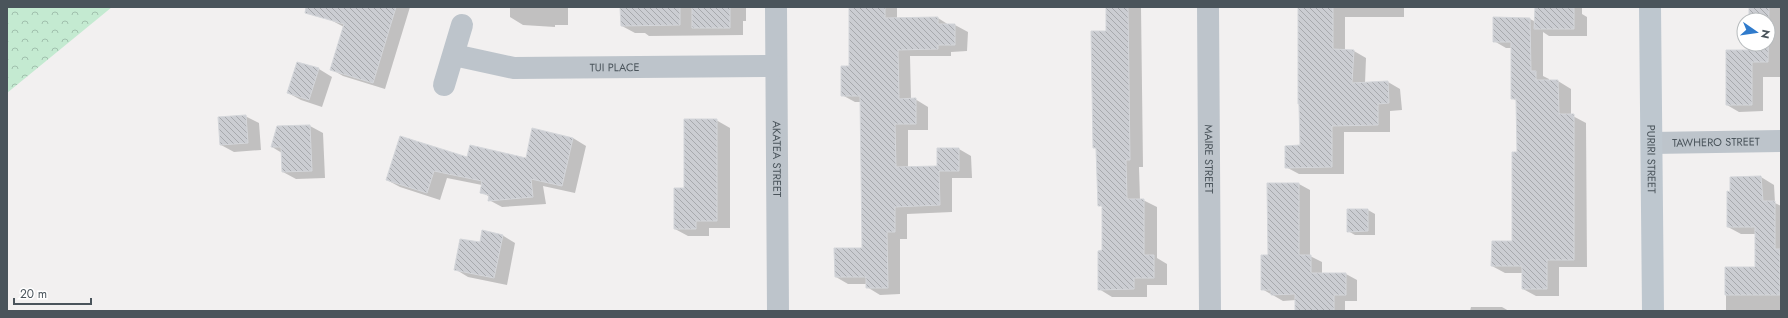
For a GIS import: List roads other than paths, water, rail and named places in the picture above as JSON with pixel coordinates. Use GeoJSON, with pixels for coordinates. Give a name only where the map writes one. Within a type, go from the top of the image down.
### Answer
{"type":"FeatureCollection","features":[{"type":"Feature","properties":{"kind":"main road","name":"PURIRI STREET"},"geometry":{"type":"LineString","coordinates":[[1650,7],[1653,311]]}},
{"type":"Feature","properties":{"kind":"street","name":"AKATEA STREET"},"geometry":{"type":"LineString","coordinates":[[776,7],[778,311]]}},
{"type":"Feature","properties":{"kind":"street","name":"MAIRE STREET"},"geometry":{"type":"LineString","coordinates":[[1208,7],[1210,311]]}},
{"type":"Feature","properties":{"kind":"street"},"geometry":{"type":"LineString","coordinates":[[444,85],[462,25]]}},
{"type":"Feature","properties":{"kind":"street","name":"TUI PLACE"},"geometry":{"type":"LineString","coordinates":[[454,55],[514,68],[776,66]]}},
{"type":"Feature","properties":{"kind":"street","name":"TAWHERO STREET"},"geometry":{"type":"LineString","coordinates":[[1652,144],[1781,141]]}}]}
